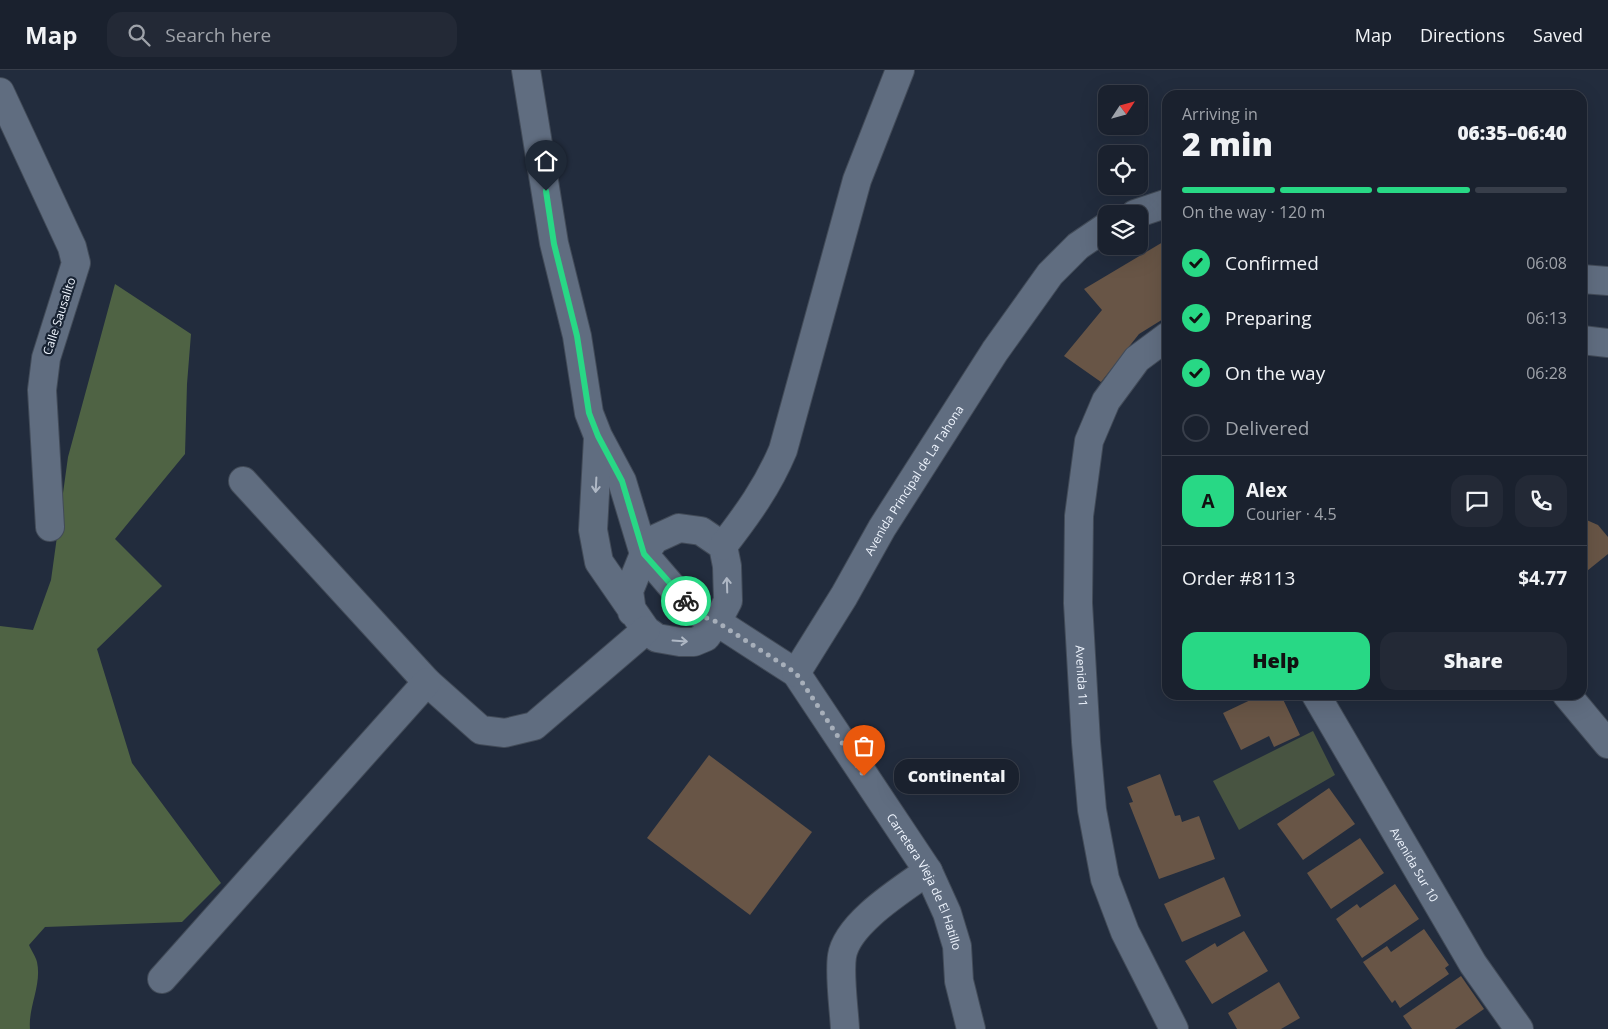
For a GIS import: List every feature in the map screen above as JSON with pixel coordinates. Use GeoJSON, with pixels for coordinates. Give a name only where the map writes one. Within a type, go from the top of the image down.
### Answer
{"type":"FeatureCollection","features":[{"type":"Feature","properties":{"kind":"street"},"geometry":{"type":"LineString","coordinates":[[526,70],[554,244],[577,336],[589,413],[598,436],[622,481],[644,554],[680,596],[704,617],[717,622],[796,673]]}},
{"type":"Feature","properties":{"kind":"street"},"geometry":{"type":"LineString","coordinates":[[723,546],[756,503],[771,478],[783,450],[856,180],[900,70]]}},
{"type":"Feature","properties":{"kind":"street","name":"Calle Sausalito"},"geometry":{"type":"LineString","coordinates":[[0,92],[72,247],[76,263],[46,358],[42,390],[50,527]]}},
{"type":"Feature","properties":{"kind":"street"},"geometry":{"type":"LineString","coordinates":[[1148,210],[1162,205]]}},
{"type":"Feature","properties":{"kind":"street","name":"Avenida Principal de La Tahona"},"geometry":{"type":"LineString","coordinates":[[796,673],[844,596],[882,528],[995,351],[1050,274],[1078,246],[1098,232]]}},
{"type":"Feature","properties":{"kind":"street"},"geometry":{"type":"LineString","coordinates":[[1587,279],[1608,280]]}},
{"type":"Feature","properties":{"kind":"street","name":"Avenida 11"},"geometry":{"type":"LineString","coordinates":[[1162,341],[1138,359],[1106,401],[1089,441],[1079,516],[1078,603],[1084,669],[1086,742],[1092,810],[1105,879],[1125,932],[1174,1029]]}},
{"type":"Feature","properties":{"kind":"street"},"geometry":{"type":"LineString","coordinates":[[1587,341],[1608,343]]}},
{"type":"Feature","properties":{"kind":"street"},"geometry":{"type":"LineString","coordinates":[[598,436],[593,530],[598,562],[639,621],[657,638],[694,642],[706,637],[717,622],[728,600],[727,566],[723,546],[702,531],[679,528],[655,539],[644,554],[629,592],[639,621]]}},
{"type":"Feature","properties":{"kind":"street"},"geometry":{"type":"LineString","coordinates":[[243,481],[427,682],[481,730],[505,733],[534,726],[639,621]]}},
{"type":"Feature","properties":{"kind":"street","name":"Carretera Vieja de El Hatillo"},"geometry":{"type":"LineString","coordinates":[[796,673],[928,871],[947,913],[956,946],[959,981],[971,1029]]}},
{"type":"Feature","properties":{"kind":"street"},"geometry":{"type":"LineString","coordinates":[[162,979],[427,682]]}},
{"type":"Feature","properties":{"kind":"street","name":"Avenida Sur 10"},"geometry":{"type":"LineString","coordinates":[[1319,700],[1473,964],[1519,1029]]}},
{"type":"Feature","properties":{"kind":"street"},"geometry":{"type":"LineString","coordinates":[[1571,700],[1608,744]]}},
{"type":"Feature","properties":{"kind":"street"},"geometry":{"type":"LineString","coordinates":[[845,1029],[842,956],[847,941],[860,926],[892,897],[928,871]]}},
{"type":"Feature","properties":{"kind":"green space"},"geometry":{"type":"Polygon","coordinates":[[[115,284],[191,334],[185,454],[115,539],[162,586],[97,649],[132,763],[221,883],[182,922],[45,927],[29,945],[36,960],[38,971],[30,1029],[0,1029],[0,626],[33,630],[51,580],[68,457],[115,284]]]}},
{"type":"Feature","properties":{"kind":"green space"},"geometry":{"type":"Polygon","coordinates":[[[1313,731],[1335,775],[1239,830],[1213,781],[1313,731]]]}},
{"type":"Feature","properties":{"kind":"building"},"geometry":{"type":"Polygon","coordinates":[[[1162,243],[1162,320],[1139,334],[1101,382],[1064,356],[1102,310],[1084,289],[1141,255],[1148,255],[1148,251],[1162,243]]]}},
{"type":"Feature","properties":{"kind":"building"},"geometry":{"type":"Polygon","coordinates":[[[1587,520],[1598,525],[1608,537],[1608,554],[1587,571],[1587,520]]]}},
{"type":"Feature","properties":{"kind":"building"},"geometry":{"type":"Polygon","coordinates":[[[1250,700],[1283,700],[1300,735],[1274,747],[1269,736],[1241,750],[1223,713],[1250,700]]]}},
{"type":"Feature","properties":{"kind":"building"},"geometry":{"type":"Polygon","coordinates":[[[709,755],[812,832],[750,915],[647,838],[709,755]]]}},
{"type":"Feature","properties":{"kind":"building"},"geometry":{"type":"Polygon","coordinates":[[[1160,774],[1175,816],[1180,815],[1182,822],[1199,816],[1215,859],[1159,879],[1129,803],[1133,802],[1127,787],[1160,774]]]}},
{"type":"Feature","properties":{"kind":"building"},"geometry":{"type":"Polygon","coordinates":[[[1329,788],[1355,824],[1303,860],[1277,824],[1329,788]]]}},
{"type":"Feature","properties":{"kind":"building"},"geometry":{"type":"Polygon","coordinates":[[[1360,838],[1384,873],[1331,909],[1307,873],[1360,838]]]}},
{"type":"Feature","properties":{"kind":"building"},"geometry":{"type":"Polygon","coordinates":[[[1224,877],[1241,916],[1182,942],[1164,904],[1224,877]]]}},
{"type":"Feature","properties":{"kind":"building"},"geometry":{"type":"Polygon","coordinates":[[[1395,884],[1419,919],[1362,958],[1336,919],[1357,904],[1360,908],[1395,884]]]}},
{"type":"Feature","properties":{"kind":"building"},"geometry":{"type":"Polygon","coordinates":[[[1424,929],[1449,965],[1445,968],[1449,974],[1400,1008],[1395,1000],[1392,1003],[1363,962],[1387,946],[1391,952],[1424,929]]]}},
{"type":"Feature","properties":{"kind":"building"},"geometry":{"type":"Polygon","coordinates":[[[1244,931],[1268,971],[1212,1004],[1185,961],[1215,943],[1217,947],[1244,931]]]}},
{"type":"Feature","properties":{"kind":"building"},"geometry":{"type":"Polygon","coordinates":[[[1461,976],[1484,1009],[1455,1029],[1412,1029],[1403,1016],[1461,976]]]}},
{"type":"Feature","properties":{"kind":"building"},"geometry":{"type":"Polygon","coordinates":[[[1279,982],[1300,1018],[1281,1029],[1237,1029],[1228,1013],[1279,982]]]}},
{"type":"Feature","properties":{"kind":"way so far"},"geometry":{"type":"LineString","coordinates":[[686,601],[710,621],[717,622],[796,673],[864,776]]}},
{"type":"Feature","properties":{"kind":"place","name":"Continental"},"geometry":{"type":"Point","coordinates":[864,776]}},
{"type":"Feature","properties":{"kind":"route"},"geometry":{"type":"LineString","coordinates":[[546,191],[554,244],[577,336],[589,413],[598,436],[622,481],[644,554],[686,601]]}}]}
